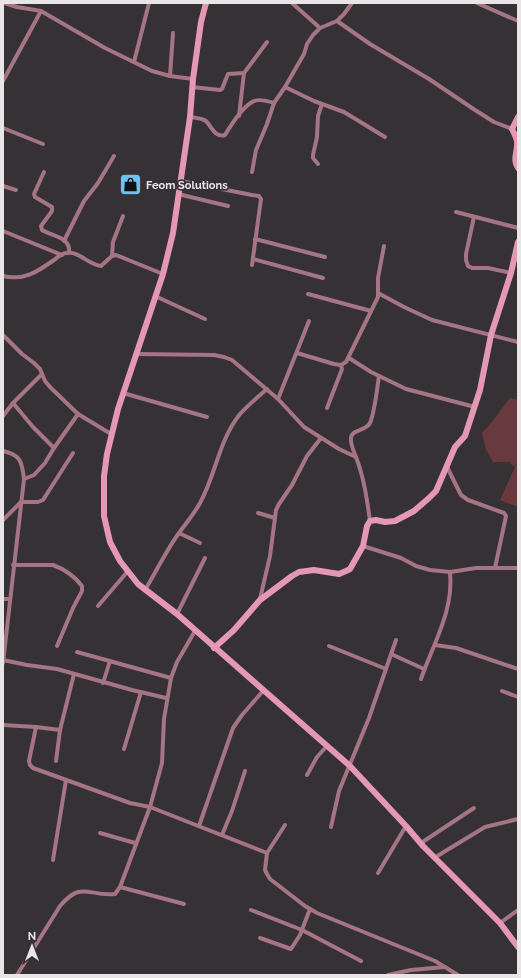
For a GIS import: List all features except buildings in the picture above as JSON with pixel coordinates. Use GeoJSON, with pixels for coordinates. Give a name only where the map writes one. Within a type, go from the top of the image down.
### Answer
{"type":"FeatureCollection","features":[{"type":"Feature","properties":{"kind":"street"},"geometry":{"type":"LineString","coordinates":[[4,3],[41,12],[152,71],[170,76],[193,79]]}},
{"type":"Feature","properties":{"kind":"street"},"geometry":{"type":"LineString","coordinates":[[134,62],[149,3]]}},
{"type":"Feature","properties":{"kind":"street"},"geometry":{"type":"LineString","coordinates":[[206,3],[201,22],[192,87],[190,117],[173,233],[163,274],[135,354],[111,434],[107,454],[104,476],[104,516],[110,542],[120,561],[145,590],[177,614],[326,747],[350,766],[434,858],[500,923],[518,947]]}},
{"type":"Feature","properties":{"kind":"street"},"geometry":{"type":"LineString","coordinates":[[292,3],[320,28]]}},
{"type":"Feature","properties":{"kind":"street"},"geometry":{"type":"LineString","coordinates":[[252,172],[256,150],[274,103],[304,54],[307,44],[320,28],[337,21],[352,3]]}},
{"type":"Feature","properties":{"kind":"street"},"geometry":{"type":"LineString","coordinates":[[477,3],[518,21]]}},
{"type":"Feature","properties":{"kind":"street"},"geometry":{"type":"LineString","coordinates":[[3,81],[41,12]]}},
{"type":"Feature","properties":{"kind":"street"},"geometry":{"type":"LineString","coordinates":[[337,21],[370,44],[429,79],[494,122],[512,129]]}},
{"type":"Feature","properties":{"kind":"street"},"geometry":{"type":"LineString","coordinates":[[170,76],[173,33]]}},
{"type":"Feature","properties":{"kind":"street"},"geometry":{"type":"LineString","coordinates":[[239,116],[244,73],[267,42]]}},
{"type":"Feature","properties":{"kind":"street"},"geometry":{"type":"LineString","coordinates":[[192,87],[220,90],[222,89],[228,74],[244,73]]}},
{"type":"Feature","properties":{"kind":"street"},"geometry":{"type":"LineString","coordinates":[[285,87],[322,104],[344,112],[385,137]]}},
{"type":"Feature","properties":{"kind":"street"},"geometry":{"type":"LineString","coordinates":[[190,117],[203,120],[215,133],[219,136],[223,136],[252,102],[256,100],[274,103]]}},
{"type":"Feature","properties":{"kind":"street"},"geometry":{"type":"LineString","coordinates":[[318,164],[313,158],[313,155],[317,137],[318,116],[322,104]]}},
{"type":"Feature","properties":{"kind":"street"},"geometry":{"type":"LineString","coordinates":[[518,117],[512,129],[518,145],[514,159],[518,168]]}},
{"type":"Feature","properties":{"kind":"street"},"geometry":{"type":"LineString","coordinates":[[3,128],[43,144]]}},
{"type":"Feature","properties":{"kind":"street"},"geometry":{"type":"LineString","coordinates":[[64,241],[84,201],[98,183],[114,156]]}},
{"type":"Feature","properties":{"kind":"street"},"geometry":{"type":"LineString","coordinates":[[44,172],[34,194],[35,197],[52,207],[52,211],[41,228],[44,231],[60,237],[70,248],[70,252],[96,266],[103,265],[112,256],[113,242],[122,216]]}},
{"type":"Feature","properties":{"kind":"street"},"geometry":{"type":"LineString","coordinates":[[181,181],[259,196],[261,202],[252,265]]}},
{"type":"Feature","properties":{"kind":"street"},"geometry":{"type":"LineString","coordinates":[[3,186],[16,190]]}},
{"type":"Feature","properties":{"kind":"street"},"geometry":{"type":"LineString","coordinates":[[178,194],[228,206]]}},
{"type":"Feature","properties":{"kind":"street"},"geometry":{"type":"LineString","coordinates":[[456,212],[518,228]]}},
{"type":"Feature","properties":{"kind":"street"},"geometry":{"type":"LineString","coordinates":[[474,217],[466,254],[468,266],[472,268],[488,268],[511,273]]}},
{"type":"Feature","properties":{"kind":"street"},"geometry":{"type":"LineString","coordinates":[[3,231],[62,255]]}},
{"type":"Feature","properties":{"kind":"street"},"geometry":{"type":"LineString","coordinates":[[256,239],[325,257]]}},
{"type":"Feature","properties":{"kind":"street"},"geometry":{"type":"LineString","coordinates":[[370,521],[395,521],[414,511],[436,491],[455,447],[467,432],[480,390],[491,335],[511,273],[518,242]]}},
{"type":"Feature","properties":{"kind":"street"},"geometry":{"type":"LineString","coordinates":[[296,353],[340,365],[346,362],[377,300],[378,278],[384,246]]}},
{"type":"Feature","properties":{"kind":"street"},"geometry":{"type":"LineString","coordinates":[[3,276],[18,278],[24,277],[70,252]]}},
{"type":"Feature","properties":{"kind":"street"},"geometry":{"type":"LineString","coordinates":[[112,256],[116,255],[163,274]]}},
{"type":"Feature","properties":{"kind":"street"},"geometry":{"type":"LineString","coordinates":[[253,259],[323,278]]}},
{"type":"Feature","properties":{"kind":"street"},"geometry":{"type":"LineString","coordinates":[[378,293],[432,320],[518,342]]}},
{"type":"Feature","properties":{"kind":"street"},"geometry":{"type":"LineString","coordinates":[[308,294],[371,311]]}},
{"type":"Feature","properties":{"kind":"street"},"geometry":{"type":"LineString","coordinates":[[155,296],[205,319]]}},
{"type":"Feature","properties":{"kind":"street"},"geometry":{"type":"LineString","coordinates":[[278,399],[309,321]]}},
{"type":"Feature","properties":{"kind":"street"},"geometry":{"type":"LineString","coordinates":[[3,335],[40,369],[50,387],[78,414],[111,434]]}},
{"type":"Feature","properties":{"kind":"street"},"geometry":{"type":"LineString","coordinates":[[135,354],[214,355],[224,357],[239,366],[267,389],[304,427],[339,449],[356,457]]}},
{"type":"Feature","properties":{"kind":"street"},"geometry":{"type":"LineString","coordinates":[[349,358],[379,376],[406,389],[475,407]]}},
{"type":"Feature","properties":{"kind":"street"},"geometry":{"type":"LineString","coordinates":[[327,408],[342,369],[340,365]]}},
{"type":"Feature","properties":{"kind":"street"},"geometry":{"type":"LineString","coordinates":[[4,414],[42,374]]}},
{"type":"Feature","properties":{"kind":"street"},"geometry":{"type":"LineString","coordinates":[[214,648],[234,630],[260,600],[299,572],[314,570],[339,574],[346,572],[350,568],[362,546],[367,526],[370,521],[362,472],[351,439],[352,435],[357,431],[362,430],[369,424],[379,376]]}},
{"type":"Feature","properties":{"kind":"street"},"geometry":{"type":"LineString","coordinates":[[145,590],[179,533],[191,520],[209,486],[219,454],[235,422],[247,407],[267,389]]}},
{"type":"Feature","properties":{"kind":"street"},"geometry":{"type":"LineString","coordinates":[[123,393],[207,417]]}},
{"type":"Feature","properties":{"kind":"street"},"geometry":{"type":"LineString","coordinates":[[13,403],[54,448]]}},
{"type":"Feature","properties":{"kind":"street"},"geometry":{"type":"LineString","coordinates":[[24,479],[34,475],[45,463],[78,414]]}},
{"type":"Feature","properties":{"kind":"street"},"geometry":{"type":"LineString","coordinates":[[260,600],[270,556],[275,518],[279,504],[292,485],[307,456],[321,438]]}},
{"type":"Feature","properties":{"kind":"street"},"geometry":{"type":"LineString","coordinates":[[3,451],[18,458],[23,467],[24,479],[3,663]]}},
{"type":"Feature","properties":{"kind":"street"},"geometry":{"type":"LineString","coordinates":[[3,520],[22,502],[38,502],[43,500],[73,453]]}},
{"type":"Feature","properties":{"kind":"street"},"geometry":{"type":"LineString","coordinates":[[447,467],[461,495],[468,500],[506,516],[495,568]]}},
{"type":"Feature","properties":{"kind":"street"},"geometry":{"type":"LineString","coordinates":[[258,512],[275,518]]}},
{"type":"Feature","properties":{"kind":"street"},"geometry":{"type":"LineString","coordinates":[[179,533],[200,543]]}},
{"type":"Feature","properties":{"kind":"street"},"geometry":{"type":"LineString","coordinates":[[362,546],[401,558],[423,568],[450,572],[476,568],[518,568]]}},
{"type":"Feature","properties":{"kind":"street"},"geometry":{"type":"LineString","coordinates":[[177,614],[205,558]]}},
{"type":"Feature","properties":{"kind":"street"},"geometry":{"type":"LineString","coordinates":[[13,565],[53,565],[59,567],[78,581],[82,586],[82,591],[57,646]]}},
{"type":"Feature","properties":{"kind":"street"},"geometry":{"type":"LineString","coordinates":[[98,606],[128,571]]}},
{"type":"Feature","properties":{"kind":"street"},"geometry":{"type":"LineString","coordinates":[[421,679],[450,601],[450,572]]}},
{"type":"Feature","properties":{"kind":"street"},"geometry":{"type":"LineString","coordinates":[[3,599],[10,599]]}},
{"type":"Feature","properties":{"kind":"street"},"geometry":{"type":"LineString","coordinates":[[18,975],[60,906],[68,896],[80,891],[115,894],[120,887],[150,807],[162,763],[166,698],[171,678],[177,662],[195,631]]}},
{"type":"Feature","properties":{"kind":"street"},"geometry":{"type":"LineString","coordinates":[[331,827],[339,791],[369,718],[396,640]]}},
{"type":"Feature","properties":{"kind":"street"},"geometry":{"type":"LineString","coordinates":[[435,644],[456,648],[518,669]]}},
{"type":"Feature","properties":{"kind":"street"},"geometry":{"type":"LineString","coordinates":[[329,646],[386,669]]}},
{"type":"Feature","properties":{"kind":"street"},"geometry":{"type":"LineString","coordinates":[[77,652],[171,678]]}},
{"type":"Feature","properties":{"kind":"street"},"geometry":{"type":"LineString","coordinates":[[391,654],[424,669]]}},
{"type":"Feature","properties":{"kind":"street"},"geometry":{"type":"LineString","coordinates":[[3,660],[57,669],[103,683],[166,698]]}},
{"type":"Feature","properties":{"kind":"street"},"geometry":{"type":"LineString","coordinates":[[103,683],[110,661]]}},
{"type":"Feature","properties":{"kind":"street"},"geometry":{"type":"LineString","coordinates":[[56,761],[60,730],[74,674]]}},
{"type":"Feature","properties":{"kind":"street"},"geometry":{"type":"LineString","coordinates":[[199,826],[233,728],[263,691]]}},
{"type":"Feature","properties":{"kind":"street"},"geometry":{"type":"LineString","coordinates":[[124,749],[141,692]]}},
{"type":"Feature","properties":{"kind":"street"},"geometry":{"type":"LineString","coordinates":[[502,692],[518,697]]}},
{"type":"Feature","properties":{"kind":"street"},"geometry":{"type":"LineString","coordinates":[[3,725],[60,730]]}},
{"type":"Feature","properties":{"kind":"street"},"geometry":{"type":"LineString","coordinates":[[36,727],[29,761],[30,766],[33,768],[130,803],[150,807],[267,853]]}},
{"type":"Feature","properties":{"kind":"street"},"geometry":{"type":"LineString","coordinates":[[307,775],[317,757],[326,747]]}},
{"type":"Feature","properties":{"kind":"street"},"geometry":{"type":"LineString","coordinates":[[222,835],[232,811],[245,771]]}},
{"type":"Feature","properties":{"kind":"street"},"geometry":{"type":"LineString","coordinates":[[53,860],[66,780]]}},
{"type":"Feature","properties":{"kind":"street"},"geometry":{"type":"LineString","coordinates":[[420,843],[474,808]]}},
{"type":"Feature","properties":{"kind":"street"},"geometry":{"type":"LineString","coordinates":[[434,858],[484,827],[518,818]]}},
{"type":"Feature","properties":{"kind":"street"},"geometry":{"type":"LineString","coordinates":[[285,825],[267,853],[265,870],[270,879],[310,909],[435,961],[458,975]]}},
{"type":"Feature","properties":{"kind":"street"},"geometry":{"type":"LineString","coordinates":[[378,873],[406,826]]}},
{"type":"Feature","properties":{"kind":"street"},"geometry":{"type":"LineString","coordinates":[[100,833],[135,844]]}},
{"type":"Feature","properties":{"kind":"street"},"geometry":{"type":"LineString","coordinates":[[120,887],[184,904]]}},
{"type":"Feature","properties":{"kind":"street"},"geometry":{"type":"LineString","coordinates":[[260,938],[291,949],[302,930],[310,909]]}},
{"type":"Feature","properties":{"kind":"street"},"geometry":{"type":"LineString","coordinates":[[251,910],[302,930],[361,961]]}},
{"type":"Feature","properties":{"kind":"street"},"geometry":{"type":"LineString","coordinates":[[500,923],[518,910]]}},
{"type":"Feature","properties":{"kind":"street"},"geometry":{"type":"LineString","coordinates":[[388,975],[411,970],[445,967]]}},
{"type":"Feature","properties":{"kind":"shaded area"},"geometry":{"type":"Polygon","coordinates":[[[510,398],[518,400],[518,507],[500,500],[515,467],[509,462],[493,462],[486,450],[482,433],[510,398]]]}},
{"type":"Feature","properties":{"kind":"place","name":"Feom Solutions"},"geometry":{"type":"Point","coordinates":[130,185]}}]}
